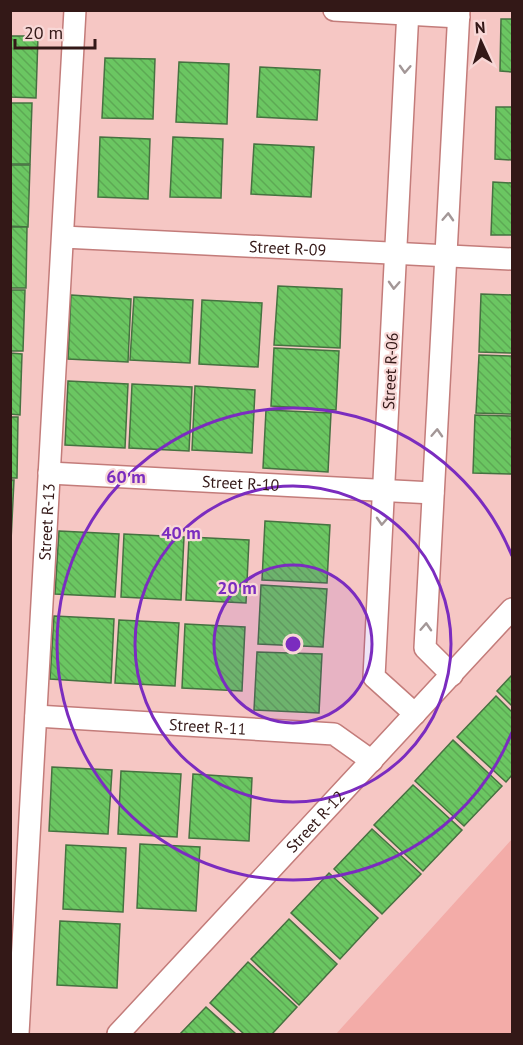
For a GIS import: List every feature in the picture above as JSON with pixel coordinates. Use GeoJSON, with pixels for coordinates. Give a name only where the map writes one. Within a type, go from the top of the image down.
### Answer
{"type":"FeatureCollection","features":[{"type":"Feature","properties":{"kind":"street","name":"Street R-13"},"geometry":{"type":"LineString","coordinates":[[18,1035],[75,10]]}},
{"type":"Feature","properties":{"kind":"street"},"geometry":{"type":"LineString","coordinates":[[334,10],[459,14],[425,648],[452,675]]}},
{"type":"Feature","properties":{"kind":"street","name":"Street R-06"},"geometry":{"type":"LineString","coordinates":[[408,13],[374,677],[415,714]]}},
{"type":"Feature","properties":{"kind":"street","name":"Street R-09"},"geometry":{"type":"LineString","coordinates":[[63,237],[513,259]]}},
{"type":"Feature","properties":{"kind":"street","name":"Street R-10"},"geometry":{"type":"LineString","coordinates":[[49,473],[433,493]]}},
{"type":"Feature","properties":{"kind":"street","name":"Street R-12"},"geometry":{"type":"LineString","coordinates":[[118,1035],[513,609]]}},
{"type":"Feature","properties":{"kind":"street","name":"Street R-11"},"geometry":{"type":"LineString","coordinates":[[36,716],[334,734],[372,761]]}},
{"type":"Feature","properties":{"kind":"shaded area"},"geometry":{"type":"Polygon","coordinates":[[[512,839],[512,1034],[336,1034],[512,839]]]}},
{"type":"Feature","properties":{"kind":"building"},"geometry":{"type":"Polygon","coordinates":[[[501,19],[512,19],[512,72],[500,71],[501,19]]]}},
{"type":"Feature","properties":{"kind":"building"},"geometry":{"type":"Polygon","coordinates":[[[10,36],[38,36],[36,98],[10,97],[10,36]]]}},
{"type":"Feature","properties":{"kind":"building"},"geometry":{"type":"Polygon","coordinates":[[[105,58],[155,59],[153,119],[102,118],[105,58]]]}},
{"type":"Feature","properties":{"kind":"building"},"geometry":{"type":"Polygon","coordinates":[[[179,62],[229,64],[227,124],[176,122],[179,62]]]}},
{"type":"Feature","properties":{"kind":"building"},"geometry":{"type":"Polygon","coordinates":[[[260,67],[320,70],[317,120],[257,117],[260,67]]]}},
{"type":"Feature","properties":{"kind":"building"},"geometry":{"type":"Polygon","coordinates":[[[10,103],[32,103],[30,164],[10,164],[10,103]]]}},
{"type":"Feature","properties":{"kind":"building"},"geometry":{"type":"Polygon","coordinates":[[[496,107],[512,107],[512,160],[495,159],[496,107]]]}},
{"type":"Feature","properties":{"kind":"building"},"geometry":{"type":"Polygon","coordinates":[[[100,137],[150,139],[148,199],[98,197],[100,137]]]}},
{"type":"Feature","properties":{"kind":"building"},"geometry":{"type":"Polygon","coordinates":[[[173,137],[223,139],[221,198],[170,197],[173,137]]]}},
{"type":"Feature","properties":{"kind":"building"},"geometry":{"type":"Polygon","coordinates":[[[254,144],[314,147],[311,197],[251,194],[254,144]]]}},
{"type":"Feature","properties":{"kind":"building"},"geometry":{"type":"Polygon","coordinates":[[[10,165],[30,165],[28,227],[10,226],[10,165]]]}},
{"type":"Feature","properties":{"kind":"building"},"geometry":{"type":"Polygon","coordinates":[[[493,182],[512,183],[512,235],[491,235],[493,182]]]}},
{"type":"Feature","properties":{"kind":"building"},"geometry":{"type":"Polygon","coordinates":[[[10,227],[27,227],[26,288],[10,288],[10,227]]]}},
{"type":"Feature","properties":{"kind":"building"},"geometry":{"type":"Polygon","coordinates":[[[278,286],[342,289],[340,348],[274,345],[278,286]]]}},
{"type":"Feature","properties":{"kind":"building"},"geometry":{"type":"Polygon","coordinates":[[[10,290],[25,290],[23,351],[10,351],[10,290]]]}},
{"type":"Feature","properties":{"kind":"building"},"geometry":{"type":"Polygon","coordinates":[[[481,294],[512,295],[512,353],[479,352],[481,294]]]}},
{"type":"Feature","properties":{"kind":"building"},"geometry":{"type":"Polygon","coordinates":[[[71,295],[131,299],[128,362],[68,359],[71,295]]]}},
{"type":"Feature","properties":{"kind":"building"},"geometry":{"type":"Polygon","coordinates":[[[134,297],[193,300],[190,363],[130,360],[134,297]]]}},
{"type":"Feature","properties":{"kind":"building"},"geometry":{"type":"Polygon","coordinates":[[[202,300],[262,303],[258,367],[199,364],[202,300]]]}},
{"type":"Feature","properties":{"kind":"building"},"geometry":{"type":"Polygon","coordinates":[[[274,348],[339,351],[336,410],[271,406],[274,348]]]}},
{"type":"Feature","properties":{"kind":"building"},"geometry":{"type":"Polygon","coordinates":[[[10,353],[22,354],[20,415],[10,414],[10,353]]]}},
{"type":"Feature","properties":{"kind":"building"},"geometry":{"type":"Polygon","coordinates":[[[479,355],[512,356],[512,414],[476,413],[479,355]]]}},
{"type":"Feature","properties":{"kind":"building"},"geometry":{"type":"Polygon","coordinates":[[[68,381],[128,384],[125,448],[65,445],[68,381]]]}},
{"type":"Feature","properties":{"kind":"building"},"geometry":{"type":"Polygon","coordinates":[[[132,384],[192,387],[189,451],[129,448],[132,384]]]}},
{"type":"Feature","properties":{"kind":"building"},"geometry":{"type":"Polygon","coordinates":[[[195,386],[255,390],[252,453],[192,450],[195,386]]]}},
{"type":"Feature","properties":{"kind":"building"},"geometry":{"type":"Polygon","coordinates":[[[266,410],[331,413],[328,472],[263,468],[266,410]]]}},
{"type":"Feature","properties":{"kind":"building"},"geometry":{"type":"Polygon","coordinates":[[[475,415],[512,416],[512,474],[473,473],[475,415]]]}},
{"type":"Feature","properties":{"kind":"building"},"geometry":{"type":"Polygon","coordinates":[[[10,417],[18,417],[17,478],[10,478],[10,417]]]}},
{"type":"Feature","properties":{"kind":"building"},"geometry":{"type":"Polygon","coordinates":[[[10,480],[14,480],[11,541],[10,541],[10,480]]]}},
{"type":"Feature","properties":{"kind":"building"},"geometry":{"type":"Polygon","coordinates":[[[265,521],[330,525],[327,583],[262,580],[265,521]]]}},
{"type":"Feature","properties":{"kind":"building"},"geometry":{"type":"Polygon","coordinates":[[[59,531],[119,534],[115,597],[55,594],[59,531]]]}},
{"type":"Feature","properties":{"kind":"building"},"geometry":{"type":"Polygon","coordinates":[[[124,534],[184,537],[181,600],[121,597],[124,534]]]}},
{"type":"Feature","properties":{"kind":"building"},"geometry":{"type":"Polygon","coordinates":[[[189,537],[249,540],[246,603],[186,600],[189,537]]]}},
{"type":"Feature","properties":{"kind":"building"},"geometry":{"type":"Polygon","coordinates":[[[261,585],[327,589],[323,647],[258,644],[261,585]]]}},
{"type":"Feature","properties":{"kind":"building"},"geometry":{"type":"Polygon","coordinates":[[[54,616],[114,619],[111,683],[50,679],[54,616]]]}},
{"type":"Feature","properties":{"kind":"building"},"geometry":{"type":"Polygon","coordinates":[[[119,620],[179,623],[175,686],[115,683],[119,620]]]}},
{"type":"Feature","properties":{"kind":"building"},"geometry":{"type":"Polygon","coordinates":[[[185,624],[245,627],[242,691],[182,688],[185,624]]]}},
{"type":"Feature","properties":{"kind":"building"},"geometry":{"type":"Polygon","coordinates":[[[257,652],[322,654],[319,713],[254,710],[257,652]]]}},
{"type":"Feature","properties":{"kind":"building"},"geometry":{"type":"Polygon","coordinates":[[[512,675],[512,706],[497,691],[512,675]]]}},
{"type":"Feature","properties":{"kind":"building"},"geometry":{"type":"Polygon","coordinates":[[[496,696],[512,712],[512,775],[506,782],[457,737],[496,696]]]}},
{"type":"Feature","properties":{"kind":"building"},"geometry":{"type":"Polygon","coordinates":[[[453,740],[502,786],[464,826],[415,781],[453,740]]]}},
{"type":"Feature","properties":{"kind":"building"},"geometry":{"type":"Polygon","coordinates":[[[52,767],[112,770],[108,834],[49,831],[52,767]]]}},
{"type":"Feature","properties":{"kind":"building"},"geometry":{"type":"Polygon","coordinates":[[[121,771],[181,774],[177,837],[118,834],[121,771]]]}},
{"type":"Feature","properties":{"kind":"building"},"geometry":{"type":"Polygon","coordinates":[[[193,774],[252,778],[249,841],[189,838],[193,774]]]}},
{"type":"Feature","properties":{"kind":"building"},"geometry":{"type":"Polygon","coordinates":[[[413,785],[462,830],[423,871],[374,825],[413,785]]]}},
{"type":"Feature","properties":{"kind":"building"},"geometry":{"type":"Polygon","coordinates":[[[372,829],[421,874],[382,914],[334,869],[372,829]]]}},
{"type":"Feature","properties":{"kind":"building"},"geometry":{"type":"Polygon","coordinates":[[[140,844],[200,847],[196,911],[137,908],[140,844]]]}},
{"type":"Feature","properties":{"kind":"building"},"geometry":{"type":"Polygon","coordinates":[[[66,845],[126,848],[123,912],[63,909],[66,845]]]}},
{"type":"Feature","properties":{"kind":"building"},"geometry":{"type":"Polygon","coordinates":[[[329,873],[378,918],[340,959],[291,913],[329,873]]]}},
{"type":"Feature","properties":{"kind":"building"},"geometry":{"type":"Polygon","coordinates":[[[289,919],[337,964],[299,1005],[251,959],[289,919]]]}},
{"type":"Feature","properties":{"kind":"building"},"geometry":{"type":"Polygon","coordinates":[[[60,921],[120,924],[117,988],[57,985],[60,921]]]}},
{"type":"Feature","properties":{"kind":"building"},"geometry":{"type":"Polygon","coordinates":[[[248,962],[297,1007],[272,1034],[244,1034],[210,1003],[248,962]]]}},
{"type":"Feature","properties":{"kind":"building"},"geometry":{"type":"Polygon","coordinates":[[[206,1007],[236,1034],[180,1034],[206,1007]]]}}]}
